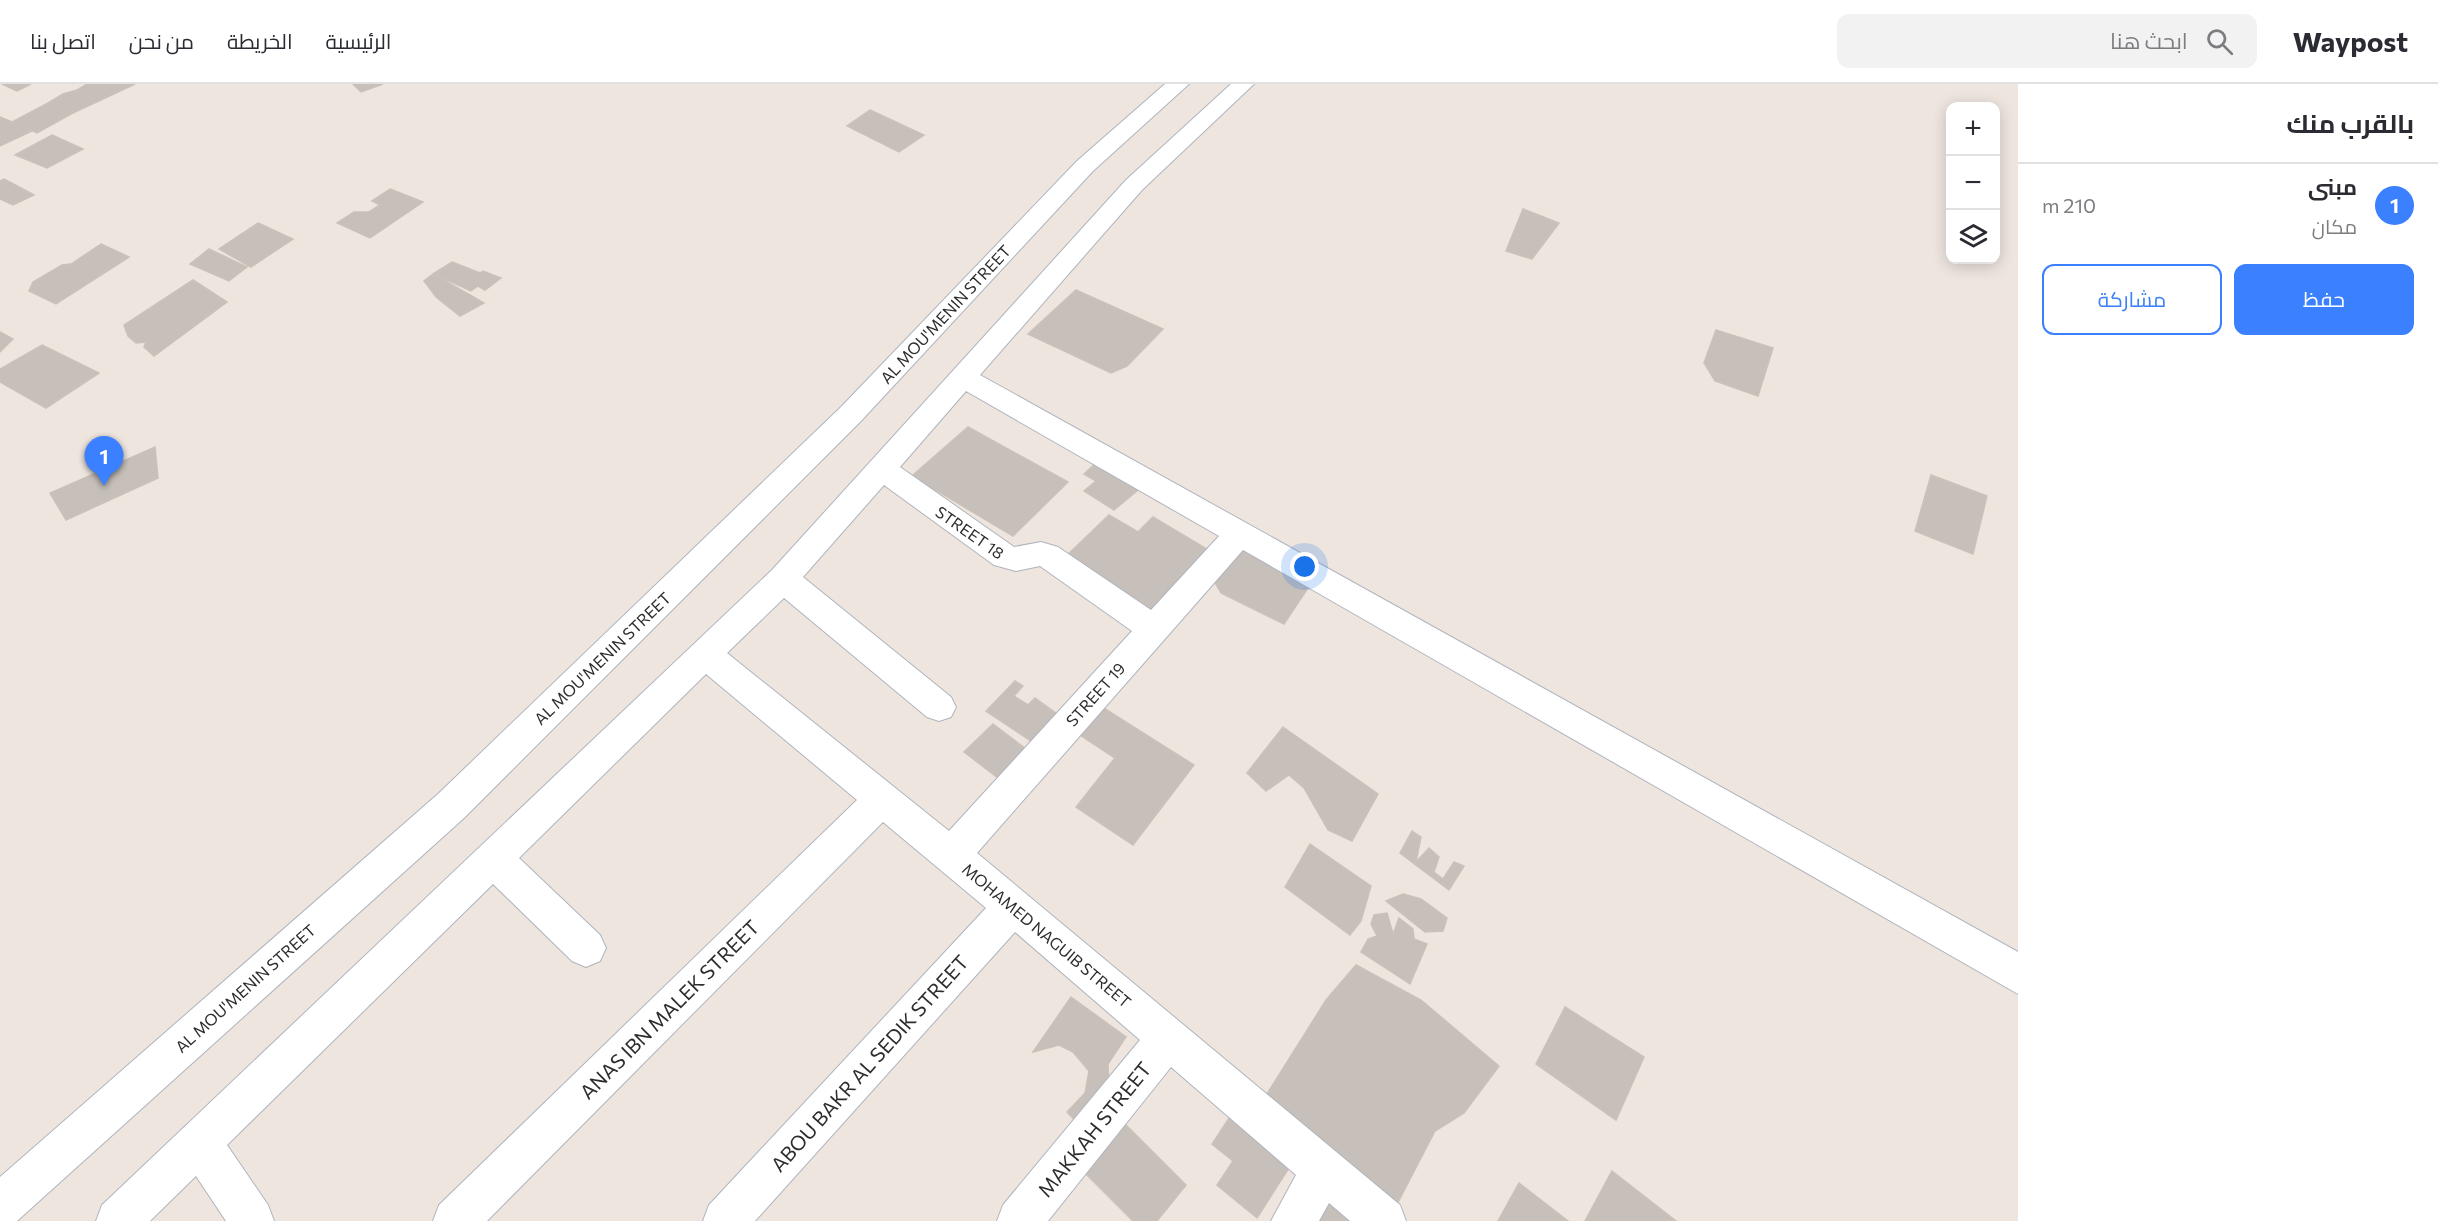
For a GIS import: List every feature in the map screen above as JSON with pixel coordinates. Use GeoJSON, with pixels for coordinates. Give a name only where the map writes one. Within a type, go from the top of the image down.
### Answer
{"type":"FeatureCollection","features":[{"type":"Feature","properties":{"kind":"street","name":"AL MOU'MENIN STREET"},"geometry":{"type":"LineString","coordinates":[[118,1221],[495,860],[783,579],[964,378],[1178,84]]}},
{"type":"Feature","properties":{"kind":"street","name":"AL MOU'MENIN STREET"},"geometry":{"type":"LineString","coordinates":[[0,1206],[451,806],[851,414],[1109,176],[1243,84]]}},
{"type":"Feature","properties":{"kind":"street"},"geometry":{"type":"LineString","coordinates":[[964,378],[2018,974]]}},
{"type":"Feature","properties":{"kind":"street","name":"STREET 18"},"geometry":{"type":"LineString","coordinates":[[882,469],[1005,557],[1016,561],[1036,553],[1047,555],[1153,629]]}},
{"type":"Feature","properties":{"kind":"street","name":"STREET 19"},"geometry":{"type":"LineString","coordinates":[[951,855],[1239,534]]}},
{"type":"Feature","properties":{"kind":"street"},"geometry":{"type":"LineString","coordinates":[[783,579],[939,707]]}},
{"type":"Feature","properties":{"kind":"street","name":"MOHAMED NAGUIB STREET"},"geometry":{"type":"LineString","coordinates":[[706,655],[1013,906],[1384,1221]]}},
{"type":"Feature","properties":{"kind":"street","name":"ANAS IBN MALEK STREET"},"geometry":{"type":"LineString","coordinates":[[455,1221],[883,798]]}},
{"type":"Feature","properties":{"kind":"street"},"geometry":{"type":"LineString","coordinates":[[495,860],[586,948]]}},
{"type":"Feature","properties":{"kind":"street","name":"ABOU BAKR AL SEDIK STREET"},"geometry":{"type":"LineString","coordinates":[[725,1221],[1013,906]]}},
{"type":"Feature","properties":{"kind":"street","name":"MAKKAH STREET"},"geometry":{"type":"LineString","coordinates":[[1019,1221],[1169,1037]]}},
{"type":"Feature","properties":{"kind":"street"},"geometry":{"type":"LineString","coordinates":[[200,1144],[252,1221]]}},
{"type":"Feature","properties":{"kind":"street"},"geometry":{"type":"LineString","coordinates":[[1293,1221],[1325,1170]]}},
{"type":"Feature","properties":{"kind":"building"},"geometry":{"type":"Polygon","coordinates":[[[2,84],[31,84],[17,91],[2,84]]]}},
{"type":"Feature","properties":{"kind":"building"},"geometry":{"type":"Polygon","coordinates":[[[87,84],[135,84],[71,114],[46,104],[87,84]]]}},
{"type":"Feature","properties":{"kind":"building"},"geometry":{"type":"Polygon","coordinates":[[[353,84],[383,84],[361,92],[353,84]]]}},
{"type":"Feature","properties":{"kind":"building"},"geometry":{"type":"Polygon","coordinates":[[[46,104],[71,114],[37,133],[12,122],[46,104]]]}},
{"type":"Feature","properties":{"kind":"building"},"geometry":{"type":"Polygon","coordinates":[[[870,110],[924,135],[899,152],[847,126],[870,110]]]}},
{"type":"Feature","properties":{"kind":"building"},"geometry":{"type":"Polygon","coordinates":[[[0,117],[12,122],[32,131],[0,146],[0,117]]]}},
{"type":"Feature","properties":{"kind":"building"},"geometry":{"type":"Polygon","coordinates":[[[52,135],[83,149],[47,168],[15,155],[52,135]]]}},
{"type":"Feature","properties":{"kind":"building"},"geometry":{"type":"Polygon","coordinates":[[[4,179],[34,195],[13,205],[0,199],[0,181],[4,179]]]}},
{"type":"Feature","properties":{"kind":"building"},"geometry":{"type":"Polygon","coordinates":[[[390,189],[423,202],[370,238],[337,223],[354,212],[369,212],[380,205],[372,201],[390,189]]]}},
{"type":"Feature","properties":{"kind":"building"},"geometry":{"type":"Polygon","coordinates":[[[1523,209],[1559,223],[1532,259],[1506,251],[1523,209]]]}},
{"type":"Feature","properties":{"kind":"building"},"geometry":{"type":"Polygon","coordinates":[[[258,223],[293,239],[251,267],[219,249],[258,223]]]}},
{"type":"Feature","properties":{"kind":"building"},"geometry":{"type":"Polygon","coordinates":[[[101,244],[129,257],[56,304],[29,291],[33,282],[62,265],[71,264],[101,244]]]}},
{"type":"Feature","properties":{"kind":"building"},"geometry":{"type":"Polygon","coordinates":[[[209,249],[247,267],[229,281],[190,264],[209,249]]]}},
{"type":"Feature","properties":{"kind":"building"},"geometry":{"type":"Polygon","coordinates":[[[452,262],[501,278],[485,290],[478,286],[471,291],[433,274],[452,262]]]}},
{"type":"Feature","properties":{"kind":"building"},"geometry":{"type":"Polygon","coordinates":[[[433,274],[484,303],[460,316],[436,297],[424,281],[433,274]]]}},
{"type":"Feature","properties":{"kind":"building"},"geometry":{"type":"Polygon","coordinates":[[[193,280],[227,302],[154,356],[144,347],[146,342],[136,343],[128,336],[124,325],[193,280]]]}},
{"type":"Feature","properties":{"kind":"building"},"geometry":{"type":"Polygon","coordinates":[[[1076,290],[1163,329],[1127,366],[1111,373],[1028,334],[1076,290]]]}},
{"type":"Feature","properties":{"kind":"building"},"geometry":{"type":"Polygon","coordinates":[[[1716,330],[1773,348],[1758,396],[1715,381],[1704,363],[1716,330]]]}},
{"type":"Feature","properties":{"kind":"building"},"geometry":{"type":"Polygon","coordinates":[[[0,332],[13,339],[0,352],[0,332]]]}},
{"type":"Feature","properties":{"kind":"building"},"geometry":{"type":"Polygon","coordinates":[[[42,345],[99,373],[46,408],[0,382],[0,369],[42,345]]]}},
{"type":"Feature","properties":{"kind":"building"},"geometry":{"type":"Polygon","coordinates":[[[968,427],[1068,482],[1013,536],[912,476],[968,427]]]}},
{"type":"Feature","properties":{"kind":"building"},"geometry":{"type":"Polygon","coordinates":[[[155,447],[158,478],[66,520],[50,493],[155,447]]]}},
{"type":"Feature","properties":{"kind":"building"},"geometry":{"type":"Polygon","coordinates":[[[1096,463],[1138,490],[1114,510],[1084,491],[1096,481],[1084,474],[1096,463]]]}},
{"type":"Feature","properties":{"kind":"building"},"geometry":{"type":"Polygon","coordinates":[[[1931,475],[1987,496],[1973,554],[1915,531],[1931,475]]]}},
{"type":"Feature","properties":{"kind":"building"},"geometry":{"type":"Polygon","coordinates":[[[1109,515],[1138,532],[1153,517],[1215,554],[1156,617],[1063,559],[1109,515]]]}},
{"type":"Feature","properties":{"kind":"building"},"geometry":{"type":"Polygon","coordinates":[[[1240,546],[1308,588],[1284,624],[1221,593],[1213,579],[1240,546]]]}},
{"type":"Feature","properties":{"kind":"building"},"geometry":{"type":"Polygon","coordinates":[[[1015,681],[1023,686],[1014,696],[1028,705],[1035,698],[1056,713],[1031,741],[986,711],[1015,681]]]}},
{"type":"Feature","properties":{"kind":"building"},"geometry":{"type":"Polygon","coordinates":[[[1094,702],[1194,765],[1133,845],[1076,807],[1115,758],[1071,729],[1094,702]]]}},
{"type":"Feature","properties":{"kind":"building"},"geometry":{"type":"Polygon","coordinates":[[[993,724],[1030,752],[1002,781],[964,752],[993,724]]]}},
{"type":"Feature","properties":{"kind":"building"},"geometry":{"type":"Polygon","coordinates":[[[1283,727],[1378,794],[1352,841],[1328,830],[1304,788],[1289,775],[1266,791],[1247,773],[1283,727]]]}},
{"type":"Feature","properties":{"kind":"building"},"geometry":{"type":"Polygon","coordinates":[[[1412,831],[1421,837],[1416,862],[1429,848],[1439,857],[1434,872],[1443,879],[1454,862],[1464,866],[1449,890],[1400,853],[1412,831]]]}},
{"type":"Feature","properties":{"kind":"building"},"geometry":{"type":"Polygon","coordinates":[[[1310,844],[1371,886],[1361,921],[1350,935],[1285,887],[1310,844]]]}},
{"type":"Feature","properties":{"kind":"building"},"geometry":{"type":"Polygon","coordinates":[[[1403,894],[1421,899],[1447,918],[1443,931],[1425,932],[1386,901],[1403,894]]]}},
{"type":"Feature","properties":{"kind":"building"},"geometry":{"type":"Polygon","coordinates":[[[1387,913],[1393,934],[1399,918],[1413,929],[1414,939],[1427,944],[1410,984],[1361,952],[1368,939],[1377,936],[1371,924],[1374,915],[1387,913]]]}},
{"type":"Feature","properties":{"kind":"building"},"geometry":{"type":"Polygon","coordinates":[[[1356,965],[1421,1000],[1499,1066],[1464,1113],[1435,1131],[1395,1208],[1260,1105],[1326,1000],[1356,965]]]}},
{"type":"Feature","properties":{"kind":"building"},"geometry":{"type":"Polygon","coordinates":[[[1071,997],[1126,1037],[1108,1064],[1109,1091],[1082,1128],[1067,1112],[1085,1093],[1089,1071],[1073,1052],[1059,1045],[1033,1052],[1071,997]]]}},
{"type":"Feature","properties":{"kind":"building"},"geometry":{"type":"Polygon","coordinates":[[[1565,1007],[1644,1057],[1616,1120],[1536,1064],[1565,1007]]]}},
{"type":"Feature","properties":{"kind":"building"},"geometry":{"type":"Polygon","coordinates":[[[1233,1112],[1294,1160],[1257,1218],[1217,1185],[1233,1161],[1212,1144],[1233,1112]]]}},
{"type":"Feature","properties":{"kind":"building"},"geometry":{"type":"Polygon","coordinates":[[[1122,1121],[1186,1185],[1157,1221],[1133,1221],[1087,1175],[1093,1155],[1122,1121]]]}},
{"type":"Feature","properties":{"kind":"building"},"geometry":{"type":"Polygon","coordinates":[[[1612,1171],[1676,1221],[1585,1221],[1612,1171]]]}},
{"type":"Feature","properties":{"kind":"building"},"geometry":{"type":"Polygon","coordinates":[[[1519,1183],[1568,1221],[1498,1221],[1519,1183]]]}},
{"type":"Feature","properties":{"kind":"building"},"geometry":{"type":"Polygon","coordinates":[[[1328,1196],[1356,1221],[1311,1221],[1328,1196]]]}},
{"type":"Feature","properties":{"kind":"place","name":"مبنى"},"geometry":{"type":"Point","coordinates":[104,486]}}]}
